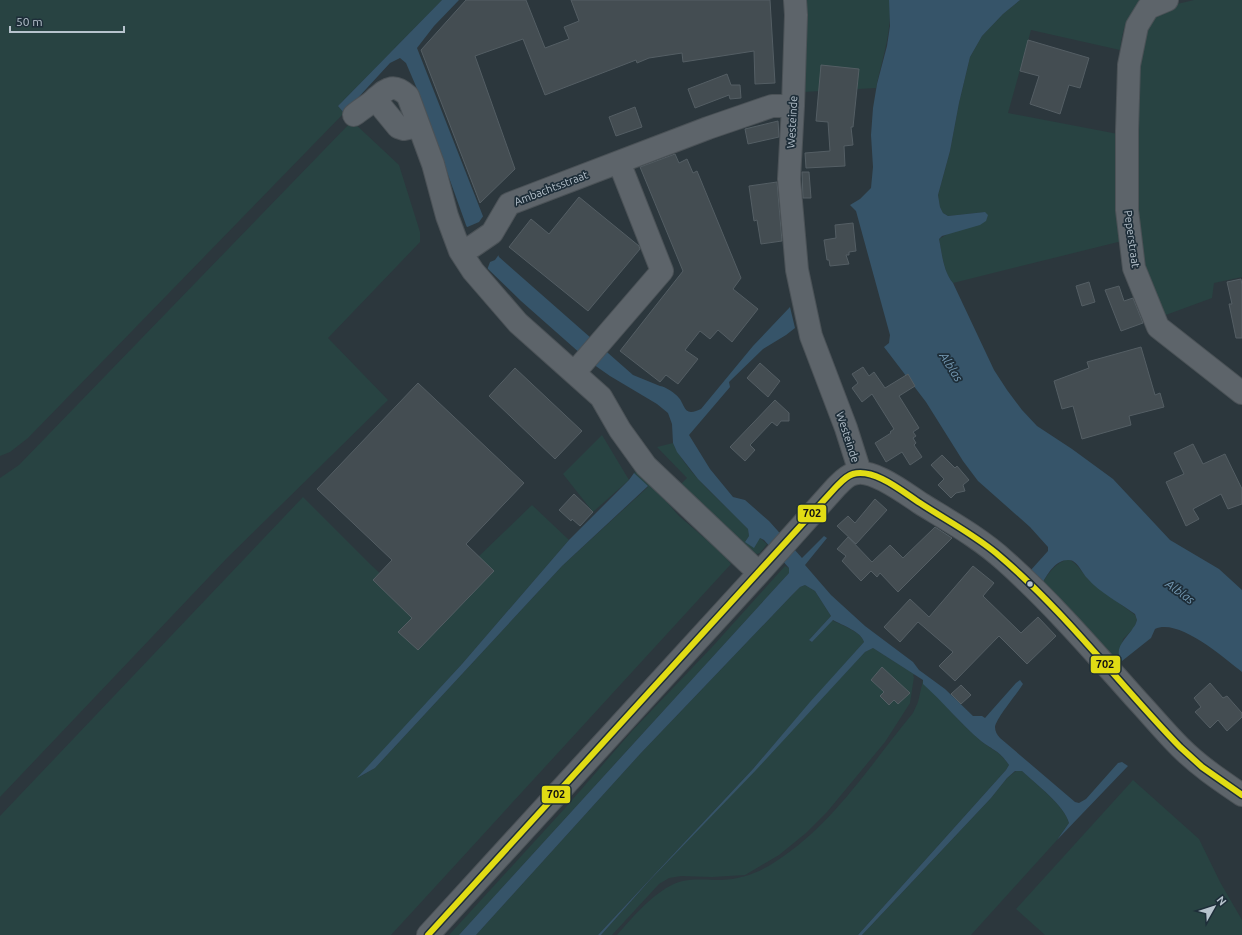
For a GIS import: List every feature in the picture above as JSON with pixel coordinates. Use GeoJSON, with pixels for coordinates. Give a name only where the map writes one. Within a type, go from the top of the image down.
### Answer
{"type":"FeatureCollection","features":[{"type":"Feature","properties":{"kind":"street","name":"Westeinde"},"geometry":{"type":"LineString","coordinates":[[795,0],[796,14],[793,106],[788,179],[797,270],[811,336],[846,428],[860,472],[872,474],[900,490],[975,537],[1004,560],[1030,584],[1097,655],[1179,746],[1200,766],[1242,795]]}},
{"type":"Feature","properties":{"kind":"street","name":"Peperstraat"},"geometry":{"type":"LineString","coordinates":[[1167,0],[1148,8],[1137,26],[1129,65],[1127,210],[1134,268],[1158,327],[1242,393]]}},
{"type":"Feature","properties":{"kind":"street"},"geometry":{"type":"LineString","coordinates":[[354,114],[389,88],[402,90],[408,96],[433,164],[448,216],[466,248],[473,271],[518,323],[578,368],[601,397],[620,430],[646,466],[765,567]]}},
{"type":"Feature","properties":{"kind":"street"},"geometry":{"type":"LineString","coordinates":[[375,99],[398,126],[404,129],[418,126]]}},
{"type":"Feature","properties":{"kind":"street","name":"Ambachtsstraat"},"geometry":{"type":"LineString","coordinates":[[466,248],[492,233],[509,204],[708,128],[772,106],[793,106]]}},
{"type":"Feature","properties":{"kind":"street"},"geometry":{"type":"LineString","coordinates":[[578,368],[662,270],[619,162]]}},
{"type":"Feature","properties":{"kind":"street"},"geometry":{"type":"LineString","coordinates":[[428,935],[840,483],[848,476],[860,472]]}},
{"type":"Feature","properties":{"kind":"green space"},"geometry":{"type":"Polygon","coordinates":[[[0,0],[442,0],[338,106],[344,113],[28,438],[10,452],[0,456],[0,0]]]}},
{"type":"Feature","properties":{"kind":"green space"},"geometry":{"type":"Polygon","coordinates":[[[802,0],[889,0],[890,23],[876,88],[803,92],[802,0]]]}},
{"type":"Feature","properties":{"kind":"green space"},"geometry":{"type":"Polygon","coordinates":[[[1020,0],[1145,0],[1134,10],[1124,28],[1120,50],[1031,30],[1008,113],[1118,134],[1122,241],[953,283],[945,267],[939,239],[985,212],[948,216],[943,213],[940,207],[938,195],[950,151],[959,103],[970,57],[982,36],[1003,14],[1020,0]]]}},
{"type":"Feature","properties":{"kind":"green space"},"geometry":{"type":"Polygon","coordinates":[[[1194,0],[1242,0],[1242,277],[1214,283],[1212,298],[1163,316],[1139,259],[1134,67],[1139,43],[1156,15],[1169,6],[1194,0]]]}},
{"type":"Feature","properties":{"kind":"green space"},"geometry":{"type":"Polygon","coordinates":[[[352,121],[399,165],[420,232],[420,242],[328,338],[388,400],[227,558],[0,797],[0,478],[19,465],[352,121]]]}},
{"type":"Feature","properties":{"kind":"green space"},"geometry":{"type":"Polygon","coordinates":[[[602,435],[629,480],[593,512],[563,474],[602,435]]]}},
{"type":"Feature","properties":{"kind":"green space"},"geometry":{"type":"Polygon","coordinates":[[[673,443],[688,467],[697,478],[748,529],[749,536],[745,542],[760,538],[767,544],[760,553],[757,554],[745,549],[679,486],[687,478],[657,447],[673,443]]]}},
{"type":"Feature","properties":{"kind":"green space"},"geometry":{"type":"Polygon","coordinates":[[[638,469],[679,516],[723,554],[731,564],[391,935],[0,935],[0,816],[303,497],[370,564],[421,612],[532,505],[569,540],[462,664],[359,777],[375,768],[562,566],[648,487],[634,473],[638,469]]]}},
{"type":"Feature","properties":{"kind":"green space"},"geometry":{"type":"Polygon","coordinates":[[[1068,559],[1078,566],[1090,581],[1135,615],[1137,620],[1134,628],[1123,639],[1120,658],[1122,661],[1119,664],[1043,582],[1054,568],[1068,559]]]}},
{"type":"Feature","properties":{"kind":"green space"},"geometry":{"type":"Polygon","coordinates":[[[785,566],[789,568],[789,573],[459,935],[449,935],[566,807],[632,731],[713,646],[785,566]]]}},
{"type":"Feature","properties":{"kind":"green space"},"geometry":{"type":"Polygon","coordinates":[[[805,585],[815,591],[831,616],[809,640],[812,642],[832,620],[855,632],[864,642],[753,769],[598,935],[476,935],[640,754],[792,595],[800,587],[805,585]]]}},
{"type":"Feature","properties":{"kind":"green space"},"geometry":{"type":"Polygon","coordinates":[[[873,648],[914,674],[910,703],[885,742],[827,812],[806,833],[779,855],[745,875],[712,877],[681,876],[669,878],[659,884],[612,935],[601,935],[649,881],[865,652],[873,648]]]}},
{"type":"Feature","properties":{"kind":"green space"},"geometry":{"type":"Polygon","coordinates":[[[923,680],[966,727],[981,741],[999,753],[1009,765],[858,935],[617,935],[645,905],[661,891],[670,886],[689,880],[721,880],[750,875],[769,866],[796,847],[833,812],[850,793],[913,713],[918,702],[923,680]]]}},
{"type":"Feature","properties":{"kind":"green space"},"geometry":{"type":"Polygon","coordinates":[[[1016,771],[1022,771],[1049,796],[1062,810],[1069,823],[1057,840],[971,935],[862,935],[991,798],[1007,778],[1016,771]]]}},
{"type":"Feature","properties":{"kind":"green space"},"geometry":{"type":"Polygon","coordinates":[[[1133,780],[1199,839],[1220,882],[1242,920],[1242,935],[1045,935],[1016,909],[1133,780]]]}},
{"type":"Feature","properties":{"kind":"water"},"geometry":{"type":"Polygon","coordinates":[[[442,0],[459,0],[434,26],[417,48],[499,257],[633,375],[670,390],[679,398],[685,409],[689,412],[701,409],[753,346],[790,307],[795,328],[763,349],[729,382],[730,387],[689,435],[710,469],[733,497],[745,500],[769,521],[802,558],[824,536],[827,538],[805,565],[831,595],[865,626],[913,662],[919,670],[945,689],[973,716],[982,716],[985,718],[1020,680],[1023,684],[999,717],[995,727],[996,733],[1075,802],[1079,803],[1086,799],[1118,763],[1122,762],[1128,766],[1057,840],[1069,823],[1066,816],[1056,803],[1022,771],[1015,771],[862,935],[858,935],[1009,765],[999,753],[981,741],[966,727],[923,684],[923,680],[873,648],[865,652],[756,770],[649,881],[601,935],[598,935],[753,769],[864,642],[860,635],[856,632],[833,620],[812,642],[809,640],[831,616],[815,591],[805,585],[800,587],[792,595],[640,754],[476,935],[459,935],[789,573],[789,568],[764,540],[760,538],[754,548],[745,542],[749,536],[748,529],[698,479],[677,452],[673,443],[672,424],[668,413],[657,404],[610,376],[590,362],[521,301],[486,267],[466,225],[418,91],[406,63],[400,58],[390,63],[344,113],[338,106],[442,0]]]}},
{"type":"Feature","properties":{"kind":"water","name":"Alblas"},"geometry":{"type":"Polygon","coordinates":[[[889,0],[1020,0],[1003,14],[982,36],[970,57],[950,151],[938,195],[940,207],[943,213],[948,216],[985,212],[988,215],[986,221],[980,225],[942,236],[939,239],[945,267],[994,370],[1022,410],[1037,426],[1113,479],[1170,540],[1219,569],[1242,590],[1242,672],[1201,641],[1176,629],[1165,627],[1155,629],[1151,638],[1122,661],[1119,657],[1120,648],[1137,620],[1135,614],[1110,598],[1092,583],[1077,564],[1071,560],[1060,562],[1056,565],[1043,582],[1030,571],[1048,551],[1048,547],[1030,527],[978,481],[963,461],[926,402],[884,347],[889,343],[890,335],[856,211],[850,205],[860,199],[871,188],[873,167],[871,135],[873,108],[890,26],[889,0]]]}},
{"type":"Feature","properties":{"kind":"water"},"geometry":{"type":"Polygon","coordinates":[[[634,473],[648,486],[562,566],[375,768],[357,778],[462,664],[569,540],[629,480],[634,473]]]}},
{"type":"Feature","properties":{"kind":"pier"},"geometry":{"type":"Polygon","coordinates":[[[484,215],[500,253],[495,260],[490,262],[487,270],[484,268],[465,228],[479,222],[484,215]]]}},
{"type":"Feature","properties":{"kind":"building"},"geometry":{"type":"Polygon","coordinates":[[[466,0],[526,0],[545,48],[569,39],[564,27],[579,21],[571,0],[770,0],[775,83],[755,84],[754,51],[683,62],[682,53],[649,58],[637,63],[636,60],[545,95],[523,39],[475,56],[515,169],[480,203],[421,50],[466,0]]]}},
{"type":"Feature","properties":{"kind":"building"},"geometry":{"type":"Polygon","coordinates":[[[1028,40],[1089,58],[1080,88],[1069,85],[1060,114],[1030,104],[1039,76],[1020,71],[1028,40]]]}},
{"type":"Feature","properties":{"kind":"building"},"geometry":{"type":"Polygon","coordinates":[[[821,65],[859,69],[853,127],[851,127],[853,145],[844,146],[845,166],[806,168],[805,153],[830,151],[828,122],[816,121],[821,65]]]}},
{"type":"Feature","properties":{"kind":"building"},"geometry":{"type":"Polygon","coordinates":[[[727,74],[731,85],[740,85],[741,98],[730,99],[729,95],[695,108],[688,89],[727,74]]]}},
{"type":"Feature","properties":{"kind":"building"},"geometry":{"type":"Polygon","coordinates":[[[635,107],[642,127],[616,136],[609,117],[635,107]]]}},
{"type":"Feature","properties":{"kind":"building"},"geometry":{"type":"Polygon","coordinates":[[[778,121],[779,137],[748,144],[745,129],[778,121]]]}},
{"type":"Feature","properties":{"kind":"building"},"geometry":{"type":"Polygon","coordinates":[[[675,154],[679,163],[687,159],[693,173],[697,171],[741,278],[733,289],[758,309],[732,342],[718,330],[710,339],[700,331],[685,350],[698,359],[678,384],[666,375],[660,382],[620,351],[683,271],[640,167],[675,154]]]}},
{"type":"Feature","properties":{"kind":"building"},"geometry":{"type":"Polygon","coordinates":[[[802,172],[809,172],[811,198],[803,198],[802,172]]]}},
{"type":"Feature","properties":{"kind":"building"},"geometry":{"type":"Polygon","coordinates":[[[777,182],[782,241],[761,244],[757,220],[754,221],[749,186],[777,182]]]}},
{"type":"Feature","properties":{"kind":"building"},"geometry":{"type":"Polygon","coordinates":[[[579,197],[639,246],[640,249],[588,311],[509,247],[531,219],[549,234],[579,197]]]}},
{"type":"Feature","properties":{"kind":"building"},"geometry":{"type":"Polygon","coordinates":[[[853,223],[856,251],[849,252],[849,255],[846,255],[849,264],[830,266],[829,260],[827,260],[824,240],[836,238],[835,225],[853,223]]]}},
{"type":"Feature","properties":{"kind":"building"},"geometry":{"type":"Polygon","coordinates":[[[1241,279],[1242,338],[1236,338],[1229,304],[1232,304],[1227,282],[1241,279]]]}},
{"type":"Feature","properties":{"kind":"building"},"geometry":{"type":"Polygon","coordinates":[[[1089,282],[1095,302],[1082,306],[1076,286],[1089,282]]]}},
{"type":"Feature","properties":{"kind":"building"},"geometry":{"type":"Polygon","coordinates":[[[1119,286],[1124,301],[1133,298],[1143,323],[1121,331],[1105,290],[1119,286]]]}},
{"type":"Feature","properties":{"kind":"building"},"geometry":{"type":"Polygon","coordinates":[[[1141,347],[1155,395],[1160,393],[1164,407],[1129,416],[1131,425],[1082,439],[1073,406],[1062,409],[1054,381],[1089,368],[1087,362],[1141,347]]]}},
{"type":"Feature","properties":{"kind":"building"},"geometry":{"type":"Polygon","coordinates":[[[760,363],[780,381],[768,397],[747,378],[760,363]]]}},
{"type":"Feature","properties":{"kind":"building"},"geometry":{"type":"Polygon","coordinates":[[[863,367],[869,376],[874,372],[885,388],[908,374],[915,386],[899,396],[919,428],[913,432],[916,436],[913,438],[916,443],[914,445],[922,457],[910,465],[902,452],[886,462],[875,443],[891,433],[890,432],[894,429],[872,394],[862,402],[852,388],[858,383],[852,374],[863,367]]]}},
{"type":"Feature","properties":{"kind":"building"},"geometry":{"type":"Polygon","coordinates":[[[515,368],[582,431],[555,459],[489,396],[515,368]]]}},
{"type":"Feature","properties":{"kind":"building"},"geometry":{"type":"Polygon","coordinates":[[[418,383],[524,483],[466,544],[494,571],[418,650],[398,632],[412,618],[373,580],[392,560],[317,489],[418,383]]]}},
{"type":"Feature","properties":{"kind":"building"},"geometry":{"type":"Polygon","coordinates":[[[775,400],[789,413],[789,421],[781,421],[777,426],[772,422],[750,445],[755,450],[745,461],[730,447],[775,400]]]}},
{"type":"Feature","properties":{"kind":"building"},"geometry":{"type":"Polygon","coordinates":[[[1193,444],[1203,464],[1225,454],[1242,489],[1242,504],[1228,509],[1221,494],[1193,509],[1199,519],[1186,526],[1166,482],[1184,474],[1174,453],[1193,444]]]}},
{"type":"Feature","properties":{"kind":"building"},"geometry":{"type":"Polygon","coordinates":[[[942,455],[955,468],[957,466],[969,480],[963,485],[965,491],[956,493],[951,498],[938,485],[944,479],[931,465],[942,455]]]}},
{"type":"Feature","properties":{"kind":"building"},"geometry":{"type":"Polygon","coordinates":[[[574,494],[593,512],[580,526],[572,519],[571,521],[559,510],[574,494]]]}},
{"type":"Feature","properties":{"kind":"building"},"geometry":{"type":"Polygon","coordinates":[[[875,499],[887,510],[856,544],[837,526],[848,516],[855,523],[875,499]]]}},
{"type":"Feature","properties":{"kind":"building"},"geometry":{"type":"Polygon","coordinates":[[[935,527],[952,538],[898,592],[880,573],[877,577],[871,571],[861,581],[842,561],[846,556],[837,549],[848,537],[872,562],[890,545],[903,558],[935,527]]]}},
{"type":"Feature","properties":{"kind":"building"},"geometry":{"type":"Polygon","coordinates":[[[973,566],[994,583],[983,596],[1021,633],[1038,617],[1056,636],[1027,664],[999,636],[955,681],[939,666],[953,652],[918,622],[900,642],[884,627],[910,599],[929,617],[973,566]]]}},
{"type":"Feature","properties":{"kind":"building"},"geometry":{"type":"Polygon","coordinates":[[[882,667],[910,693],[898,704],[894,700],[889,705],[880,696],[884,692],[871,680],[882,667]]]}},
{"type":"Feature","properties":{"kind":"building"},"geometry":{"type":"Polygon","coordinates":[[[1210,683],[1223,698],[1227,696],[1242,713],[1242,717],[1227,731],[1218,720],[1210,728],[1195,712],[1201,707],[1194,698],[1210,683]]]}},
{"type":"Feature","properties":{"kind":"building"},"geometry":{"type":"Polygon","coordinates":[[[961,685],[971,695],[961,704],[951,694],[961,685]]]}},
{"type":"Feature","properties":{"kind":"transit line","name":"702"},"geometry":{"type":"LineString","coordinates":[[428,935],[836,487],[853,474],[870,474],[888,482],[969,533],[996,553],[1021,575],[1068,623],[1180,747],[1202,767],[1242,795]]}}]}
